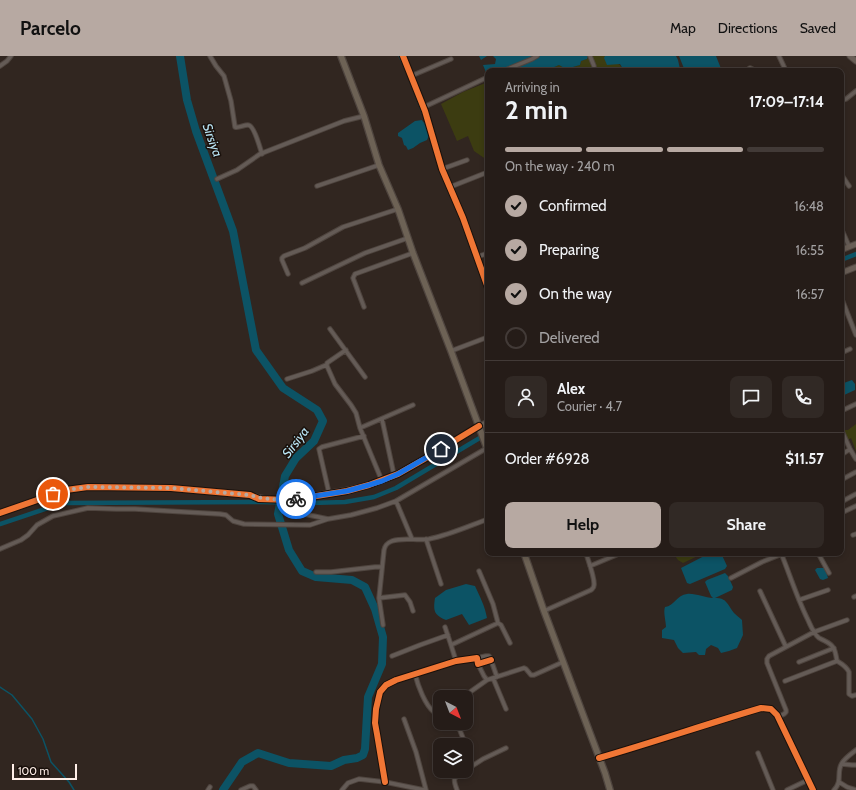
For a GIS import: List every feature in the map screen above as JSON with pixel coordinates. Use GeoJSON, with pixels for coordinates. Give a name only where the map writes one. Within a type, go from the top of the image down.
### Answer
{"type":"FeatureCollection","features":[{"type":"Feature","properties":{"kind":"main road"},"geometry":{"type":"LineString","coordinates":[[341,56],[364,116],[379,164],[398,209],[412,253],[452,351],[485,444]]}},
{"type":"Feature","properties":{"kind":"main road"},"geometry":{"type":"LineString","coordinates":[[527,556],[544,611],[600,758],[610,790]]}},
{"type":"Feature","properties":{"kind":"street"},"geometry":{"type":"LineString","coordinates":[[0,66],[11,56]]}},
{"type":"Feature","properties":{"kind":"street"},"geometry":{"type":"LineString","coordinates":[[210,56],[224,76],[231,101],[234,125],[238,128],[248,125],[250,126],[262,154]]}},
{"type":"Feature","properties":{"kind":"street"},"geometry":{"type":"LineString","coordinates":[[403,56],[424,107],[442,169],[485,273]]}},
{"type":"Feature","properties":{"kind":"street"},"geometry":{"type":"LineString","coordinates":[[510,68],[537,56]]}},
{"type":"Feature","properties":{"kind":"street"},"geometry":{"type":"LineString","coordinates":[[590,56],[594,66]]}},
{"type":"Feature","properties":{"kind":"street"},"geometry":{"type":"LineString","coordinates":[[779,56],[785,68]]}},
{"type":"Feature","properties":{"kind":"street"},"geometry":{"type":"LineString","coordinates":[[850,56],[856,61]]}},
{"type":"Feature","properties":{"kind":"street"},"geometry":{"type":"LineString","coordinates":[[411,76],[451,60]]}},
{"type":"Feature","properties":{"kind":"street"},"geometry":{"type":"LineString","coordinates":[[424,107],[485,78]]}},
{"type":"Feature","properties":{"kind":"street"},"geometry":{"type":"LineString","coordinates":[[844,100],[856,91]]}},
{"type":"Feature","properties":{"kind":"street"},"geometry":{"type":"LineString","coordinates":[[217,179],[237,170],[262,154],[344,121],[364,116]]}},
{"type":"Feature","properties":{"kind":"street"},"geometry":{"type":"LineString","coordinates":[[442,169],[467,160]]}},
{"type":"Feature","properties":{"kind":"street"},"geometry":{"type":"LineString","coordinates":[[317,186],[379,164]]}},
{"type":"Feature","properties":{"kind":"street"},"geometry":{"type":"LineString","coordinates":[[450,187],[485,173]]}},
{"type":"Feature","properties":{"kind":"street"},"geometry":{"type":"LineString","coordinates":[[844,178],[849,186]]}},
{"type":"Feature","properties":{"kind":"street"},"geometry":{"type":"LineString","coordinates":[[288,274],[282,260],[284,256],[305,248],[343,227],[398,209]]}},
{"type":"Feature","properties":{"kind":"street"},"geometry":{"type":"LineString","coordinates":[[844,235],[849,246]]}},
{"type":"Feature","properties":{"kind":"street"},"geometry":{"type":"LineString","coordinates":[[302,283],[365,253],[408,238]]}},
{"type":"Feature","properties":{"kind":"street"},"geometry":{"type":"LineString","coordinates":[[844,248],[856,244]]}},
{"type":"Feature","properties":{"kind":"street"},"geometry":{"type":"LineString","coordinates":[[364,307],[353,278],[355,274],[412,253]]}},
{"type":"Feature","properties":{"kind":"street"},"geometry":{"type":"LineString","coordinates":[[478,257],[485,254]]}},
{"type":"Feature","properties":{"kind":"street"},"geometry":{"type":"LineString","coordinates":[[844,272],[856,267]]}},
{"type":"Feature","properties":{"kind":"street"},"geometry":{"type":"LineString","coordinates":[[844,305],[856,335]]}},
{"type":"Feature","properties":{"kind":"street"},"geometry":{"type":"LineString","coordinates":[[330,329],[365,377]]}},
{"type":"Feature","properties":{"kind":"street"},"geometry":{"type":"LineString","coordinates":[[452,351],[485,338]]}},
{"type":"Feature","properties":{"kind":"street"},"geometry":{"type":"LineString","coordinates":[[844,352],[850,349]]}},
{"type":"Feature","properties":{"kind":"street"},"geometry":{"type":"LineString","coordinates":[[288,379],[326,365],[346,350]]}},
{"type":"Feature","properties":{"kind":"street"},"geometry":{"type":"LineString","coordinates":[[326,365],[335,384],[356,412],[360,428],[382,481]]}},
{"type":"Feature","properties":{"kind":"street"},"geometry":{"type":"LineString","coordinates":[[844,410],[856,404]]}},
{"type":"Feature","properties":{"kind":"street"},"geometry":{"type":"LineString","coordinates":[[360,428],[413,405]]}},
{"type":"Feature","properties":{"kind":"street"},"geometry":{"type":"LineString","coordinates":[[382,419],[394,475]]}},
{"type":"Feature","properties":{"kind":"street"},"geometry":{"type":"LineString","coordinates":[[0,512],[66,490],[88,487],[171,488],[250,495],[265,499],[292,501],[347,491],[382,481],[480,429],[485,425]]}},
{"type":"Feature","properties":{"kind":"street"},"geometry":{"type":"LineString","coordinates":[[329,494],[319,448],[364,436]]}},
{"type":"Feature","properties":{"kind":"street"},"geometry":{"type":"LineString","coordinates":[[844,436],[856,459]]}},
{"type":"Feature","properties":{"kind":"street"},"geometry":{"type":"LineString","coordinates":[[844,454],[850,449]]}},
{"type":"Feature","properties":{"kind":"street"},"geometry":{"type":"LineString","coordinates":[[0,549],[21,540],[37,525],[53,516],[88,508],[220,514],[226,515],[233,521],[244,524],[310,525],[328,519],[377,508],[396,501],[485,451]]}},
{"type":"Feature","properties":{"kind":"street"},"geometry":{"type":"LineString","coordinates":[[844,478],[856,472]]}},
{"type":"Feature","properties":{"kind":"street"},"geometry":{"type":"LineString","coordinates":[[844,500],[856,494]]}},
{"type":"Feature","properties":{"kind":"street"},"geometry":{"type":"LineString","coordinates":[[292,501],[292,507],[298,512],[328,519]]}},
{"type":"Feature","properties":{"kind":"street"},"geometry":{"type":"LineString","coordinates":[[396,501],[412,539]]}},
{"type":"Feature","properties":{"kind":"street"},"geometry":{"type":"LineString","coordinates":[[844,512],[856,506]]}},
{"type":"Feature","properties":{"kind":"street"},"geometry":{"type":"LineString","coordinates":[[383,625],[379,598],[384,547],[391,542],[442,536],[485,520]]}},
{"type":"Feature","properties":{"kind":"street"},"geometry":{"type":"LineString","coordinates":[[426,539],[441,584]]}},
{"type":"Feature","properties":{"kind":"street"},"geometry":{"type":"LineString","coordinates":[[544,611],[594,588],[594,580],[587,556]]}},
{"type":"Feature","properties":{"kind":"street"},"geometry":{"type":"LineString","coordinates":[[590,566],[614,556]]}},
{"type":"Feature","properties":{"kind":"street"},"geometry":{"type":"LineString","coordinates":[[731,578],[775,556]]}},
{"type":"Feature","properties":{"kind":"street"},"geometry":{"type":"LineString","coordinates":[[782,556],[804,613],[814,632],[819,638],[834,648],[837,661],[845,666],[849,672],[849,694],[852,696],[856,695]]}},
{"type":"Feature","properties":{"kind":"street"},"geometry":{"type":"LineString","coordinates":[[820,556],[828,573]]}},
{"type":"Feature","properties":{"kind":"street"},"geometry":{"type":"LineString","coordinates":[[316,572],[382,567]]}},
{"type":"Feature","properties":{"kind":"street"},"geometry":{"type":"LineString","coordinates":[[479,571],[493,604],[498,622],[510,643]]}},
{"type":"Feature","properties":{"kind":"street"},"geometry":{"type":"LineString","coordinates":[[799,600],[828,590]]}},
{"type":"Feature","properties":{"kind":"street"},"geometry":{"type":"LineString","coordinates":[[760,591],[786,647]]}},
{"type":"Feature","properties":{"kind":"street"},"geometry":{"type":"LineString","coordinates":[[379,598],[405,595],[410,602],[413,611]]}},
{"type":"Feature","properties":{"kind":"street"},"geometry":{"type":"LineString","coordinates":[[778,717],[784,714],[786,710],[767,663],[769,656],[814,632],[847,620]]}},
{"type":"Feature","properties":{"kind":"street"},"geometry":{"type":"LineString","coordinates":[[451,645],[498,622]]}},
{"type":"Feature","properties":{"kind":"street"},"geometry":{"type":"LineString","coordinates":[[445,627],[456,661]]}},
{"type":"Feature","properties":{"kind":"street"},"geometry":{"type":"LineString","coordinates":[[392,656],[448,635]]}},
{"type":"Feature","properties":{"kind":"street"},"geometry":{"type":"LineString","coordinates":[[799,662],[834,648]]}},
{"type":"Feature","properties":{"kind":"street"},"geometry":{"type":"LineString","coordinates":[[385,782],[378,734],[374,723],[380,692],[386,685],[456,661],[488,656],[491,660],[495,678],[506,709]]}},
{"type":"Feature","properties":{"kind":"street"},"geometry":{"type":"LineString","coordinates":[[477,658],[478,664],[487,680]]}},
{"type":"Feature","properties":{"kind":"street"},"geometry":{"type":"LineString","coordinates":[[478,664],[491,660]]}},
{"type":"Feature","properties":{"kind":"street"},"geometry":{"type":"LineString","coordinates":[[785,681],[837,661]]}},
{"type":"Feature","properties":{"kind":"street"},"geometry":{"type":"LineString","coordinates":[[473,690],[487,680],[524,668],[530,675],[534,675],[563,662]]}},
{"type":"Feature","properties":{"kind":"street"},"geometry":{"type":"LineString","coordinates":[[415,674],[419,687],[433,711]]}},
{"type":"Feature","properties":{"kind":"street"},"geometry":{"type":"LineString","coordinates":[[600,758],[761,708],[771,709],[778,717],[813,790]]}},
{"type":"Feature","properties":{"kind":"street"},"geometry":{"type":"LineString","coordinates":[[342,790],[348,784],[359,779],[385,782],[425,790],[416,752],[404,719]]}},
{"type":"Feature","properties":{"kind":"street"},"geometry":{"type":"LineString","coordinates":[[473,766],[506,748]]}},
{"type":"Feature","properties":{"kind":"street"},"geometry":{"type":"LineString","coordinates":[[834,790],[839,782],[842,764],[848,756],[856,750]]}},
{"type":"Feature","properties":{"kind":"street"},"geometry":{"type":"LineString","coordinates":[[758,753],[773,790]]}},
{"type":"Feature","properties":{"kind":"street"},"geometry":{"type":"LineString","coordinates":[[842,764],[856,764]]}},
{"type":"Feature","properties":{"kind":"street"},"geometry":{"type":"LineString","coordinates":[[455,778],[454,782],[457,790]]}},
{"type":"Feature","properties":{"kind":"street"},"geometry":{"type":"LineString","coordinates":[[787,790],[808,780]]}},
{"type":"Feature","properties":{"kind":"street"},"geometry":{"type":"LineString","coordinates":[[839,782],[856,790]]}},
{"type":"Feature","properties":{"kind":"street"},"geometry":{"type":"LineString","coordinates":[[241,790],[253,786],[256,790]]}},
{"type":"Feature","properties":{"kind":"shaded area"},"geometry":{"type":"Polygon","coordinates":[[[588,56],[605,56],[605,58],[613,61],[622,68],[570,68],[580,65],[581,61],[587,59],[588,56]]]}},
{"type":"Feature","properties":{"kind":"shaded area"},"geometry":{"type":"Polygon","coordinates":[[[559,65],[564,68],[552,68],[559,65]]]}},
{"type":"Feature","properties":{"kind":"shaded area"},"geometry":{"type":"Polygon","coordinates":[[[485,83],[485,159],[474,151],[468,136],[457,141],[441,104],[463,92],[485,83]]]}},
{"type":"Feature","properties":{"kind":"shaded area"},"geometry":{"type":"Polygon","coordinates":[[[856,424],[856,451],[851,438],[844,442],[844,430],[848,430],[856,424]]]}},
{"type":"Feature","properties":{"kind":"shaded area"},"geometry":{"type":"Polygon","coordinates":[[[675,556],[698,556],[683,563],[675,556]]]}},
{"type":"Feature","properties":{"kind":"water"},"geometry":{"type":"Polygon","coordinates":[[[479,56],[487,56],[481,60],[479,56]]]}},
{"type":"Feature","properties":{"kind":"water"},"geometry":{"type":"Polygon","coordinates":[[[493,56],[588,56],[587,59],[581,61],[580,65],[570,68],[564,68],[559,65],[552,68],[485,68],[485,70],[483,65],[495,64],[496,59],[493,56]]]}},
{"type":"Feature","properties":{"kind":"water"},"geometry":{"type":"Polygon","coordinates":[[[605,56],[676,56],[680,68],[622,68],[620,64],[607,65],[604,58],[605,56]]]}},
{"type":"Feature","properties":{"kind":"water"},"geometry":{"type":"Polygon","coordinates":[[[679,56],[716,56],[721,68],[684,68],[679,56]]]}},
{"type":"Feature","properties":{"kind":"water"},"geometry":{"type":"Polygon","coordinates":[[[422,120],[428,132],[427,140],[408,150],[404,145],[402,138],[398,136],[398,133],[415,121],[422,120]]]}},
{"type":"Feature","properties":{"kind":"water"},"geometry":{"type":"Polygon","coordinates":[[[852,380],[855,384],[855,390],[844,395],[844,383],[852,380]]]}},
{"type":"Feature","properties":{"kind":"water"},"geometry":{"type":"Polygon","coordinates":[[[704,556],[722,556],[727,566],[725,569],[690,584],[687,583],[681,568],[704,556]]]}},
{"type":"Feature","properties":{"kind":"water"},"geometry":{"type":"Polygon","coordinates":[[[817,568],[825,568],[828,578],[823,580],[820,579],[815,570],[817,568]]]}},
{"type":"Feature","properties":{"kind":"water"},"geometry":{"type":"Polygon","coordinates":[[[725,573],[733,587],[732,590],[715,598],[724,600],[734,613],[742,620],[743,635],[737,648],[721,653],[718,648],[711,645],[706,649],[705,655],[699,655],[696,652],[683,653],[678,648],[674,640],[662,638],[662,630],[666,627],[664,614],[665,607],[671,605],[681,596],[687,594],[713,598],[705,582],[725,573]]]}},
{"type":"Feature","properties":{"kind":"water"},"geometry":{"type":"Polygon","coordinates":[[[466,584],[475,586],[484,606],[487,618],[469,625],[462,614],[446,620],[439,616],[434,609],[435,598],[446,590],[466,584]]]}},
{"type":"Feature","properties":{"kind":"waterway","name":"Sirsiya"},"geometry":{"type":"LineString","coordinates":[[180,56],[187,100],[196,131],[233,231],[256,350],[283,388],[317,410],[323,421],[314,441],[296,458],[285,476],[278,514],[289,550],[302,571],[316,577],[352,580],[365,587],[375,609],[383,637],[382,664],[368,697],[365,749],[363,755],[357,758],[344,760],[331,766],[289,763],[258,753],[242,762],[223,790]]}},
{"type":"Feature","properties":{"kind":"waterway"},"geometry":{"type":"LineString","coordinates":[[399,56],[425,120],[424,124]]}},
{"type":"Feature","properties":{"kind":"waterway"},"geometry":{"type":"LineString","coordinates":[[844,259],[856,254]]}},
{"type":"Feature","properties":{"kind":"waterway"},"geometry":{"type":"LineString","coordinates":[[0,524],[63,503],[311,503],[345,502],[374,497],[396,488],[485,435]]}},
{"type":"Feature","properties":{"kind":"waterway"},"geometry":{"type":"LineString","coordinates":[[0,687],[12,695],[32,719],[43,739],[51,762],[69,782],[74,790]]}},
{"type":"Feature","properties":{"kind":"cycle path"},"geometry":{"type":"LineString","coordinates":[[403,56],[425,111],[442,169],[463,218],[485,280]]}},
{"type":"Feature","properties":{"kind":"cycle path"},"geometry":{"type":"LineString","coordinates":[[0,513],[66,490],[88,487],[171,488],[250,495],[259,499],[292,500],[347,491],[369,485],[398,474],[479,426]]}},
{"type":"Feature","properties":{"kind":"cycle path"},"geometry":{"type":"LineString","coordinates":[[385,782],[375,723],[376,709],[380,692],[386,685],[396,680],[456,661],[477,658],[478,664],[491,660]]}},
{"type":"Feature","properties":{"kind":"cycle path"},"geometry":{"type":"LineString","coordinates":[[599,758],[761,708],[771,709],[777,715],[813,790]]}},
{"type":"Feature","properties":{"kind":"way so far"},"geometry":{"type":"LineString","coordinates":[[53,494],[66,490],[88,487],[171,488],[250,495],[265,499],[296,499]]}},
{"type":"Feature","properties":{"kind":"route"},"geometry":{"type":"LineString","coordinates":[[296,499],[347,491],[382,481],[398,474],[441,449]]}}]}
